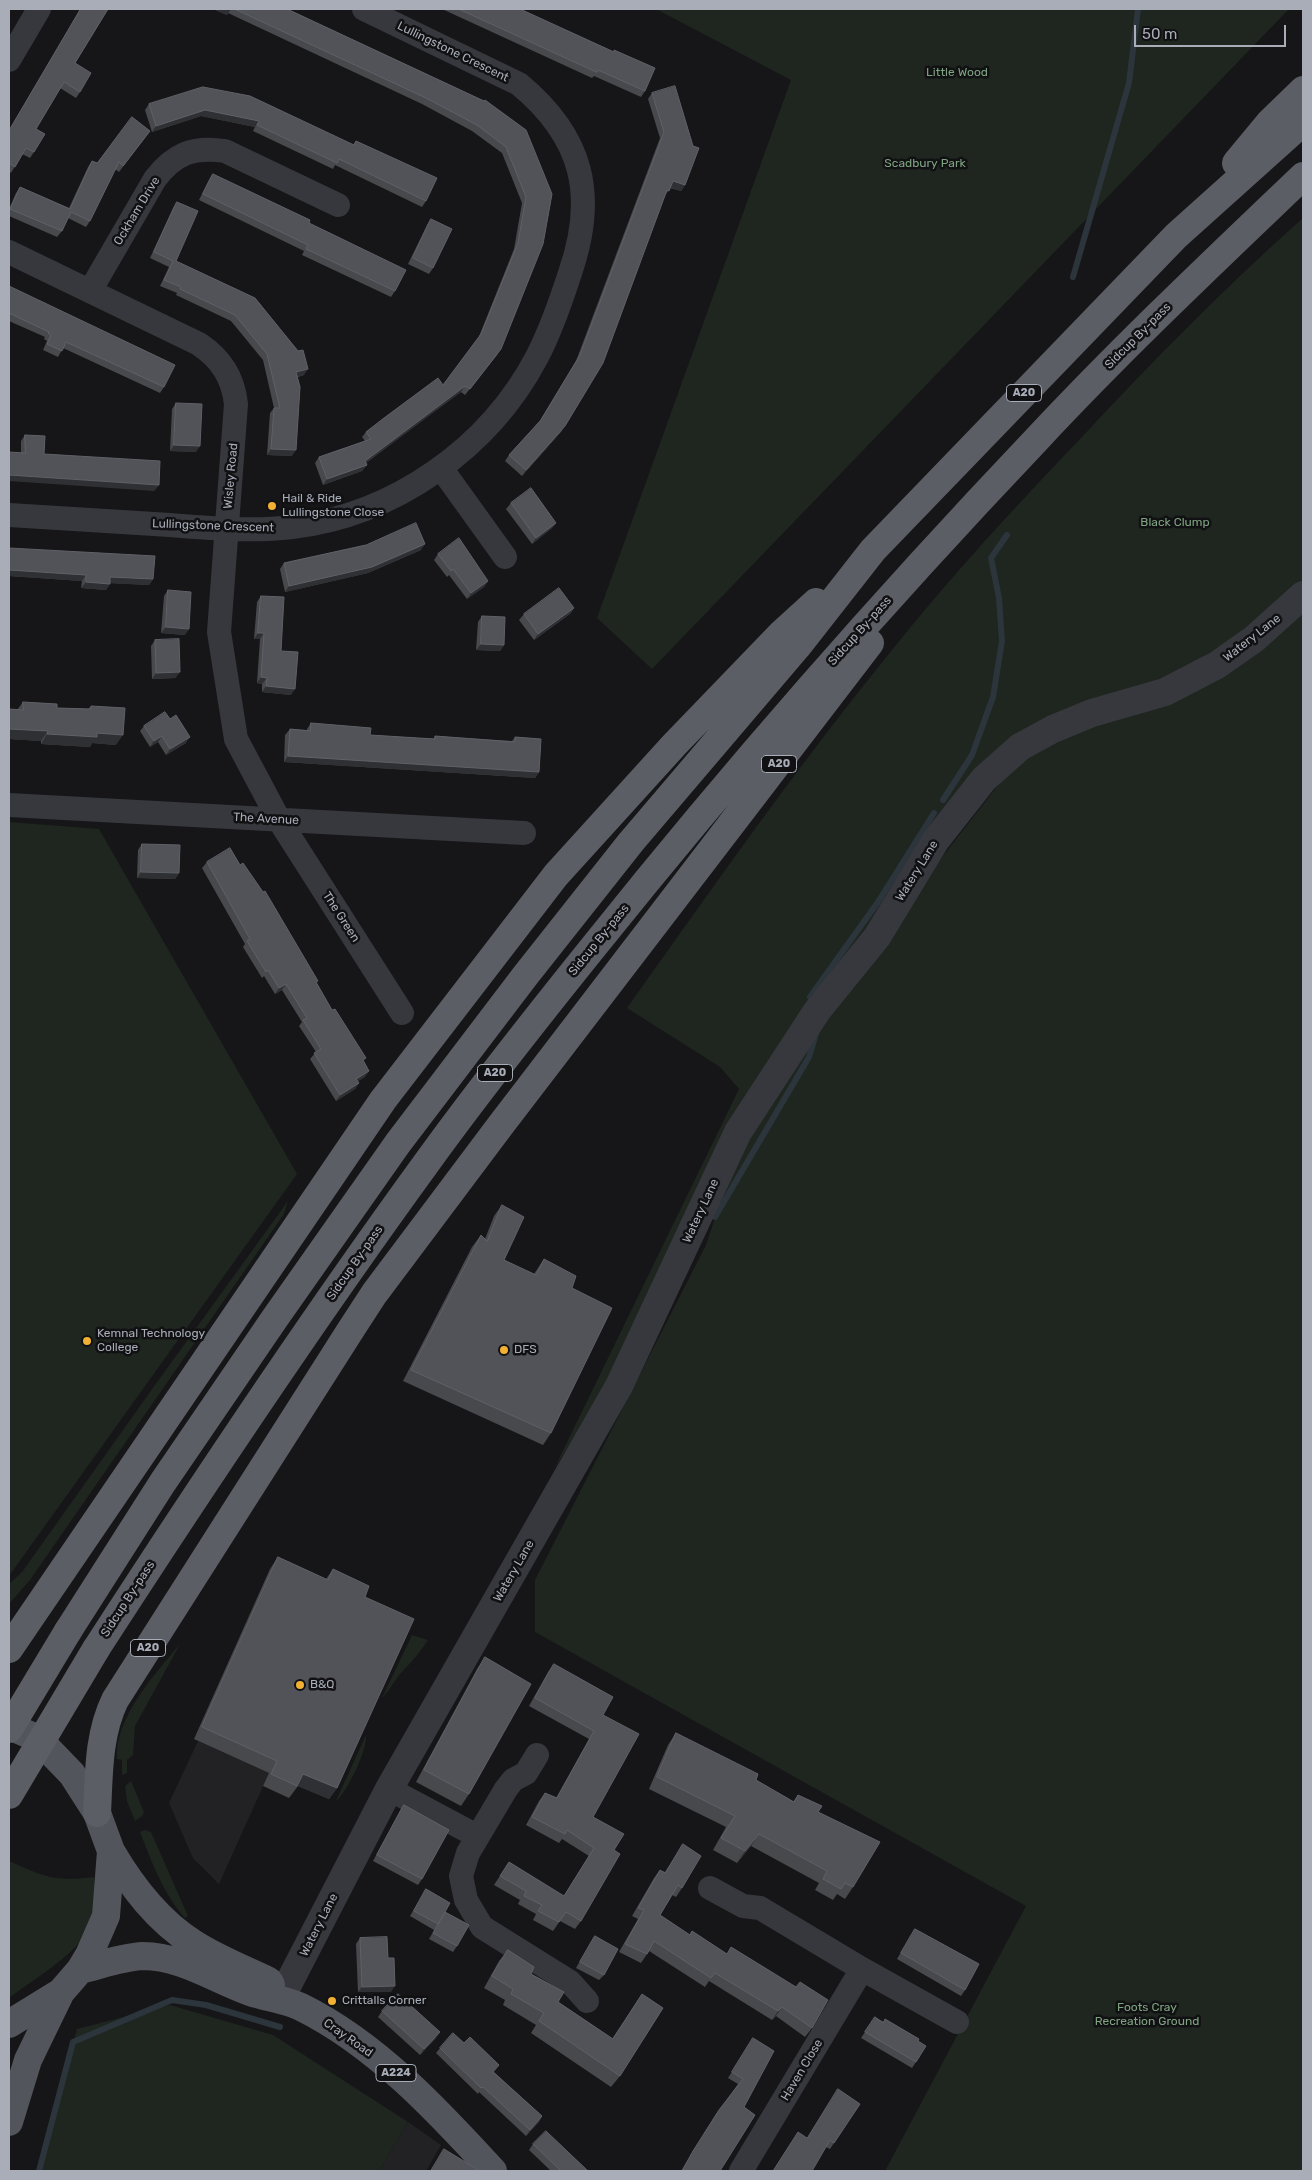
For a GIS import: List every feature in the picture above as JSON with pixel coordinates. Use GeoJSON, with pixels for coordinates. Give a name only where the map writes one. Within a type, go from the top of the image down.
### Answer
{"type":"FeatureCollection","features":[{"type":"Feature","properties":{"kind":"highway","name":"A20"},"geometry":{"type":"LineString","coordinates":[[1176,236],[1270,122],[1303,90]]}},
{"type":"Feature","properties":{"kind":"highway","name":"A20"},"geometry":{"type":"LineString","coordinates":[[9,1649],[383,1100],[556,875],[604,820],[744,671],[782,633],[873,550],[1176,236],[1303,122]]}},
{"type":"Feature","properties":{"kind":"highway","name":"Sidcup By-pass"},"geometry":{"type":"LineString","coordinates":[[9,1795],[96,1649],[191,1502],[303,1337],[438,1147],[553,997],[658,865],[857,633],[1038,437],[1188,286],[1303,176]]}},
{"type":"Feature","properties":{"kind":"highway","name":"A20"},"geometry":{"type":"LineString","coordinates":[[1188,286],[1274,221],[1303,195]]}},
{"type":"Feature","properties":{"kind":"highway","name":"A20"},"geometry":{"type":"LineString","coordinates":[[97,1813],[100,1756],[108,1714],[115,1700],[374,1294],[808,726],[946,536]]}},
{"type":"Feature","properties":{"kind":"highway","name":"A20"},"geometry":{"type":"LineString","coordinates":[[9,1728],[163,1482],[398,1142],[525,976],[631,842],[797,647],[873,550]]}},
{"type":"Feature","properties":{"kind":"main road"},"geometry":{"type":"LineString","coordinates":[[9,1728],[30,1735],[56,1757],[72,1774],[97,1813],[111,1851],[106,1916],[89,1955],[80,1970],[61,1992],[28,2060],[9,2122]]}},
{"type":"Feature","properties":{"kind":"main road","name":"Cray Road"},"geometry":{"type":"LineString","coordinates":[[111,1851],[132,1884],[164,1921],[194,1944],[269,1981],[281,1998]]}},
{"type":"Feature","properties":{"kind":"main road","name":"Cray Road"},"geometry":{"type":"LineString","coordinates":[[80,1970],[130,1957],[152,1956],[179,1963],[251,1992],[281,1998],[302,2007],[337,2028],[386,2064],[441,2114],[493,2171]]}},
{"type":"Feature","properties":{"kind":"main road"},"geometry":{"type":"LineString","coordinates":[[9,2024],[61,1992]]}},
{"type":"Feature","properties":{"kind":"street"},"geometry":{"type":"LineString","coordinates":[[9,60],[39,9]]}},
{"type":"Feature","properties":{"kind":"street","name":"Lullingstone Crescent"},"geometry":{"type":"LineString","coordinates":[[9,515],[226,529],[290,527],[338,518],[394,496],[416,485],[465,449],[503,410],[537,357],[558,308],[578,250],[583,228],[580,177],[566,137],[554,118],[537,99],[519,84],[364,9]]}},
{"type":"Feature","properties":{"kind":"street","name":"Ockham Drive"},"geometry":{"type":"LineString","coordinates":[[90,291],[155,179],[167,164],[181,155],[211,149],[225,151],[338,205]]}},
{"type":"Feature","properties":{"kind":"street","name":"Wisley Road"},"geometry":{"type":"LineString","coordinates":[[9,252],[199,344],[214,354],[226,369],[234,387],[236,404],[219,632],[236,739],[279,820]]}},
{"type":"Feature","properties":{"kind":"street"},"geometry":{"type":"LineString","coordinates":[[441,468],[505,557]]}},
{"type":"Feature","properties":{"kind":"street","name":"Watery Lane"},"geometry":{"type":"LineString","coordinates":[[281,1998],[389,1789],[619,1386],[738,1132],[817,1011],[877,937],[936,840],[984,779],[1020,747],[1052,729],[1092,712],[1165,692],[1217,665],[1254,639],[1303,595]]}},
{"type":"Feature","properties":{"kind":"street","name":"The Avenue"},"geometry":{"type":"LineString","coordinates":[[9,804],[524,833]]}},
{"type":"Feature","properties":{"kind":"street","name":"The Green"},"geometry":{"type":"LineString","coordinates":[[279,820],[402,1013]]}},
{"type":"Feature","properties":{"kind":"street"},"geometry":{"type":"LineString","coordinates":[[537,1755],[526,1773],[513,1780],[477,1836],[468,1853],[461,1876],[466,1900],[482,1927],[570,1982],[587,2001]]}},
{"type":"Feature","properties":{"kind":"street"},"geometry":{"type":"LineString","coordinates":[[389,1789],[477,1836]]}},
{"type":"Feature","properties":{"kind":"street"},"geometry":{"type":"LineString","coordinates":[[710,1888],[743,1906],[760,1908],[862,1969],[957,2022]]}},
{"type":"Feature","properties":{"kind":"street","name":"Haven Close"},"geometry":{"type":"LineString","coordinates":[[741,2171],[862,1969]]}},
{"type":"Feature","properties":{"kind":"shaded area"},"geometry":{"type":"Polygon","coordinates":[[[198,1741],[269,1773],[219,1884],[193,1858],[169,1803],[198,1741]]]}},
{"type":"Feature","properties":{"kind":"shaded area"},"geometry":{"type":"Polygon","coordinates":[[[408,2122],[441,2145],[426,2171],[379,2171],[408,2122]]]}},
{"type":"Feature","properties":{"kind":"green space","name":"Scadbury Park"},"geometry":{"type":"Polygon","coordinates":[[[656,9],[1289,9],[652,669],[597,618],[791,80],[656,9]]]}},
{"type":"Feature","properties":{"kind":"green space","name":"Black Clump"},"geometry":{"type":"Polygon","coordinates":[[[1303,218],[1303,580],[1247,630],[1162,682],[1047,722],[861,940],[608,1385],[554,1469],[739,1089],[720,1067],[627,1008],[823,737],[937,595],[1032,490],[1161,354],[1245,271],[1303,218]]]}},
{"type":"Feature","properties":{"kind":"green space","name":"Foots Cray Recreation Ground"},"geometry":{"type":"Polygon","coordinates":[[[1303,606],[1303,2171],[885,2171],[1026,1906],[535,1632],[535,1580],[706,1245],[739,1147],[929,874],[1023,753],[1303,606]]]}},
{"type":"Feature","properties":{"kind":"green space","name":"Kemnal Technology College"},"geometry":{"type":"Polygon","coordinates":[[[9,822],[99,829],[297,1174],[9,1576],[9,822]]]}},
{"type":"Feature","properties":{"kind":"green space"},"geometry":{"type":"Polygon","coordinates":[[[288,1201],[284,1214],[30,1580],[9,1604],[9,1584],[22,1572],[288,1201]]]}},
{"type":"Feature","properties":{"kind":"green space"},"geometry":{"type":"Polygon","coordinates":[[[412,1635],[428,1640],[382,1698],[412,1635]]]}},
{"type":"Feature","properties":{"kind":"green space"},"geometry":{"type":"Polygon","coordinates":[[[180,1644],[135,1726],[133,1755],[127,1760],[127,1773],[122,1775],[122,1760],[117,1759],[118,1743],[129,1712],[149,1682],[180,1644]]]}},
{"type":"Feature","properties":{"kind":"green space"},"geometry":{"type":"Polygon","coordinates":[[[366,1735],[364,1750],[356,1770],[346,1789],[336,1801],[366,1735]]]}},
{"type":"Feature","properties":{"kind":"green space"},"geometry":{"type":"Polygon","coordinates":[[[131,1781],[144,1812],[135,1821],[127,1801],[125,1786],[131,1781]]]}},
{"type":"Feature","properties":{"kind":"green space"},"geometry":{"type":"Polygon","coordinates":[[[145,1830],[151,1832],[188,1916],[185,1918],[164,1888],[154,1866],[140,1832],[145,1830]]]}},
{"type":"Feature","properties":{"kind":"green space"},"geometry":{"type":"Polygon","coordinates":[[[9,1861],[50,1877],[69,1879],[94,1877],[95,1891],[91,1920],[86,1934],[80,1942],[61,1960],[9,1998],[9,1861]]]}},
{"type":"Feature","properties":{"kind":"green space"},"geometry":{"type":"Polygon","coordinates":[[[170,2005],[273,2035],[408,2122],[379,2171],[39,2171],[77,2029],[170,2005]]]}},
{"type":"Feature","properties":{"kind":"building"},"geometry":{"type":"Polygon","coordinates":[[[81,9],[108,9],[75,63],[91,73],[80,92],[64,82],[36,129],[45,134],[34,152],[26,148],[15,167],[9,163],[9,131],[81,9]]]}},
{"type":"Feature","properties":{"kind":"building"},"geometry":{"type":"Polygon","coordinates":[[[235,9],[287,9],[485,100],[526,130],[552,194],[543,244],[501,349],[470,389],[465,386],[365,461],[367,465],[327,479],[319,457],[371,439],[366,432],[384,418],[438,378],[443,385],[481,334],[518,243],[526,197],[506,147],[477,125],[426,98],[235,9]]]}},
{"type":"Feature","properties":{"kind":"building"},"geometry":{"type":"Polygon","coordinates":[[[459,9],[520,9],[614,52],[614,50],[655,68],[645,91],[598,70],[597,72],[459,9]]]}},
{"type":"Feature","properties":{"kind":"building"},"geometry":{"type":"Polygon","coordinates":[[[675,86],[693,146],[699,148],[685,185],[673,181],[669,191],[667,190],[603,363],[565,426],[526,470],[509,455],[541,420],[580,355],[664,132],[652,93],[675,86]]]}},
{"type":"Feature","properties":{"kind":"building"},"geometry":{"type":"Polygon","coordinates":[[[203,87],[250,96],[354,145],[356,141],[437,178],[426,201],[339,159],[337,163],[257,125],[259,121],[205,110],[156,126],[149,104],[203,87]]]}},
{"type":"Feature","properties":{"kind":"building"},"geometry":{"type":"Polygon","coordinates":[[[132,117],[150,131],[123,166],[119,162],[90,221],[71,212],[62,231],[10,209],[20,187],[70,209],[92,161],[97,163],[132,117]]]}},
{"type":"Feature","properties":{"kind":"building"},"geometry":{"type":"Polygon","coordinates":[[[213,174],[310,220],[309,223],[406,270],[395,291],[306,249],[308,245],[203,194],[213,174]]]}},
{"type":"Feature","properties":{"kind":"building"},"geometry":{"type":"Polygon","coordinates":[[[177,202],[198,211],[176,261],[255,298],[298,351],[303,350],[308,369],[296,372],[300,387],[296,450],[271,449],[274,408],[280,408],[267,354],[235,315],[164,280],[173,261],[154,252],[177,202]]]}},
{"type":"Feature","properties":{"kind":"building"},"geometry":{"type":"Polygon","coordinates":[[[431,219],[452,229],[433,268],[413,258],[431,219]]]}},
{"type":"Feature","properties":{"kind":"building"},"geometry":{"type":"Polygon","coordinates":[[[9,286],[175,365],[164,387],[66,342],[62,351],[47,344],[51,335],[49,332],[9,313],[9,286]]]}},
{"type":"Feature","properties":{"kind":"building"},"geometry":{"type":"Polygon","coordinates":[[[176,403],[202,404],[200,446],[174,445],[176,403]]]}},
{"type":"Feature","properties":{"kind":"building"},"geometry":{"type":"Polygon","coordinates":[[[25,435],[45,436],[44,454],[160,461],[159,485],[9,475],[9,452],[25,453],[25,435]]]}},
{"type":"Feature","properties":{"kind":"building"},"geometry":{"type":"Polygon","coordinates":[[[531,488],[556,523],[536,538],[511,503],[531,488]]]}},
{"type":"Feature","properties":{"kind":"building"},"geometry":{"type":"Polygon","coordinates":[[[416,523],[425,544],[372,567],[289,586],[284,563],[366,545],[416,523]]]}},
{"type":"Feature","properties":{"kind":"building"},"geometry":{"type":"Polygon","coordinates":[[[459,538],[488,581],[471,593],[453,569],[451,571],[438,554],[459,538]]]}},
{"type":"Feature","properties":{"kind":"building"},"geometry":{"type":"Polygon","coordinates":[[[9,548],[155,556],[153,579],[110,577],[110,584],[86,582],[86,575],[9,570],[9,548]]]}},
{"type":"Feature","properties":{"kind":"building"},"geometry":{"type":"Polygon","coordinates":[[[559,588],[574,608],[538,634],[524,614],[559,588]]]}},
{"type":"Feature","properties":{"kind":"building"},"geometry":{"type":"Polygon","coordinates":[[[168,590],[191,592],[189,629],[166,627],[168,590]]]}},
{"type":"Feature","properties":{"kind":"building"},"geometry":{"type":"Polygon","coordinates":[[[261,596],[284,597],[281,651],[298,652],[295,689],[266,686],[267,678],[261,677],[264,633],[258,633],[261,596]]]}},
{"type":"Feature","properties":{"kind":"building"},"geometry":{"type":"Polygon","coordinates":[[[482,616],[505,617],[504,645],[481,644],[482,616]]]}},
{"type":"Feature","properties":{"kind":"building"},"geometry":{"type":"Polygon","coordinates":[[[179,639],[180,672],[156,673],[155,640],[179,639]]]}},
{"type":"Feature","properties":{"kind":"building"},"geometry":{"type":"Polygon","coordinates":[[[23,702],[57,704],[57,708],[91,709],[91,706],[125,708],[123,735],[97,733],[97,737],[47,734],[48,731],[9,729],[9,709],[23,710],[23,702]]]}},
{"type":"Feature","properties":{"kind":"building"},"geometry":{"type":"Polygon","coordinates":[[[165,712],[170,719],[176,715],[190,737],[170,749],[162,736],[154,741],[144,726],[165,712]]]}},
{"type":"Feature","properties":{"kind":"building"},"geometry":{"type":"Polygon","coordinates":[[[311,723],[371,728],[370,735],[435,739],[435,736],[515,742],[515,737],[541,739],[539,772],[288,756],[290,729],[310,731],[311,723]]]}},
{"type":"Feature","properties":{"kind":"building"},"geometry":{"type":"Polygon","coordinates":[[[142,844],[180,845],[179,873],[141,872],[142,844]]]}},
{"type":"Feature","properties":{"kind":"building"},"geometry":{"type":"Polygon","coordinates":[[[230,848],[240,865],[243,863],[263,892],[265,891],[318,981],[316,982],[332,1010],[335,1009],[366,1058],[363,1060],[369,1071],[356,1079],[359,1083],[340,1095],[314,1053],[321,1049],[303,1020],[307,1018],[286,984],[279,988],[268,970],[266,972],[247,941],[250,939],[207,862],[230,848]]]}},
{"type":"Feature","properties":{"kind":"building","name":"DFS"},"geometry":{"type":"Polygon","coordinates":[[[502,1205],[524,1217],[504,1260],[536,1275],[544,1259],[576,1276],[572,1288],[612,1308],[551,1433],[411,1370],[481,1235],[487,1241],[502,1205]]]}},
{"type":"Feature","properties":{"kind":"building","name":"B&Q"},"geometry":{"type":"Polygon","coordinates":[[[278,1557],[328,1580],[333,1569],[369,1586],[365,1597],[414,1619],[337,1788],[303,1774],[297,1786],[271,1774],[277,1761],[202,1727],[278,1557]]]}},
{"type":"Feature","properties":{"kind":"building"},"geometry":{"type":"Polygon","coordinates":[[[485,1657],[531,1684],[469,1794],[424,1770],[485,1657]]]}},
{"type":"Feature","properties":{"kind":"building"},"geometry":{"type":"Polygon","coordinates":[[[554,1664],[613,1697],[603,1715],[639,1734],[593,1817],[624,1834],[614,1850],[620,1854],[581,1921],[566,1912],[559,1922],[538,1911],[542,1905],[524,1896],[526,1891],[500,1876],[509,1862],[564,1896],[594,1848],[567,1830],[565,1834],[532,1817],[545,1793],[557,1798],[594,1731],[535,1698],[554,1664]]]}},
{"type":"Feature","properties":{"kind":"building"},"geometry":{"type":"Polygon","coordinates":[[[676,1733],[758,1774],[756,1780],[794,1802],[798,1795],[822,1806],[818,1812],[880,1842],[853,1887],[845,1883],[841,1889],[823,1879],[827,1871],[759,1834],[745,1851],[721,1838],[735,1816],[657,1777],[676,1733]]]}},
{"type":"Feature","properties":{"kind":"building"},"geometry":{"type":"Polygon","coordinates":[[[404,1805],[449,1830],[422,1879],[377,1855],[404,1805]]]}},
{"type":"Feature","properties":{"kind":"building"},"geometry":{"type":"Polygon","coordinates":[[[683,1844],[701,1856],[682,1888],[678,1885],[660,1915],[690,1935],[692,1931],[727,1954],[731,1947],[796,1987],[800,1982],[828,2000],[812,2028],[782,2007],[778,2011],[715,1973],[711,1978],[654,1941],[647,1954],[625,1944],[644,1910],[638,1908],[660,1870],[665,1873],[683,1844]]]}},
{"type":"Feature","properties":{"kind":"building"},"geometry":{"type":"Polygon","coordinates":[[[426,1889],[450,1903],[438,1924],[414,1911],[426,1889]]]}},
{"type":"Feature","properties":{"kind":"building"},"geometry":{"type":"Polygon","coordinates":[[[445,1912],[469,1925],[457,1946],[433,1933],[445,1912]]]}},
{"type":"Feature","properties":{"kind":"building"},"geometry":{"type":"Polygon","coordinates":[[[915,1929],[979,1964],[965,1990],[901,1953],[915,1929]]]}},
{"type":"Feature","properties":{"kind":"building"},"geometry":{"type":"Polygon","coordinates":[[[595,1936],[618,1949],[604,1975],[580,1962],[595,1936]]]}},
{"type":"Feature","properties":{"kind":"building"},"geometry":{"type":"Polygon","coordinates":[[[387,1937],[388,1958],[394,1958],[395,1986],[362,1987],[360,1938],[387,1937]]]}},
{"type":"Feature","properties":{"kind":"building"},"geometry":{"type":"Polygon","coordinates":[[[508,1950],[534,1967],[531,1974],[564,1992],[558,2002],[613,2039],[642,1994],[663,2008],[620,2076],[539,2021],[544,2013],[511,1994],[513,1989],[492,1976],[508,1950]]]}},
{"type":"Feature","properties":{"kind":"building"},"geometry":{"type":"Polygon","coordinates":[[[398,1994],[440,2032],[424,2049],[382,2011],[398,1994]]]}},
{"type":"Feature","properties":{"kind":"building"},"geometry":{"type":"Polygon","coordinates":[[[875,2017],[883,2023],[885,2019],[919,2039],[918,2041],[926,2046],[916,2062],[865,2032],[875,2017]]]}},
{"type":"Feature","properties":{"kind":"building"},"geometry":{"type":"Polygon","coordinates":[[[453,2033],[464,2043],[470,2037],[499,2065],[493,2072],[542,2116],[530,2130],[483,2087],[481,2088],[440,2048],[453,2033]]]}},
{"type":"Feature","properties":{"kind":"building"},"geometry":{"type":"Polygon","coordinates":[[[753,2038],[774,2051],[744,2107],[755,2115],[720,2171],[682,2171],[719,2110],[743,2079],[732,2072],[753,2038]]]}},
{"type":"Feature","properties":{"kind":"building"},"geometry":{"type":"Polygon","coordinates":[[[838,2089],[860,2104],[834,2143],[830,2140],[812,2171],[773,2171],[798,2132],[807,2138],[838,2089]]]}},
{"type":"Feature","properties":{"kind":"building"},"geometry":{"type":"Polygon","coordinates":[[[546,2131],[588,2171],[561,2171],[533,2144],[546,2131]]]}},
{"type":"Feature","properties":{"kind":"building"},"geometry":{"type":"Polygon","coordinates":[[[444,2149],[480,2171],[431,2171],[444,2149]]]}},
{"type":"Feature","properties":{"kind":"waterway"},"geometry":{"type":"LineString","coordinates":[[1073,277],[1129,83],[1138,9]]}},
{"type":"Feature","properties":{"kind":"waterway"},"geometry":{"type":"LineString","coordinates":[[943,800],[972,755],[993,697],[1002,641],[999,598],[991,558],[1007,535]]}},
{"type":"Feature","properties":{"kind":"waterway"},"geometry":{"type":"LineString","coordinates":[[810,997],[878,902],[934,813]]}},
{"type":"Feature","properties":{"kind":"waterway"},"geometry":{"type":"LineString","coordinates":[[715,1217],[809,1057],[816,1034]]}},
{"type":"Feature","properties":{"kind":"waterway"},"geometry":{"type":"LineString","coordinates":[[39,2171],[73,2042],[172,2000],[206,2005],[280,2027]]}},
{"type":"Feature","properties":{"kind":"place","name":"Hail & Ride Lullingstone Close"},"geometry":{"type":"Point","coordinates":[272,506]}},
{"type":"Feature","properties":{"kind":"place","name":"Kemnal Technology College"},"geometry":{"type":"Point","coordinates":[87,1341]}},
{"type":"Feature","properties":{"kind":"place","name":"DFS"},"geometry":{"type":"Point","coordinates":[504,1350]}},
{"type":"Feature","properties":{"kind":"place","name":"B&Q"},"geometry":{"type":"Point","coordinates":[300,1685]}},
{"type":"Feature","properties":{"kind":"place","name":"Crittalls Corner"},"geometry":{"type":"Point","coordinates":[332,2001]}},
{"type":"Feature","properties":{"kind":"park label","name":"Little Wood"},"geometry":{"type":"Point","coordinates":[957,73]}}]}
